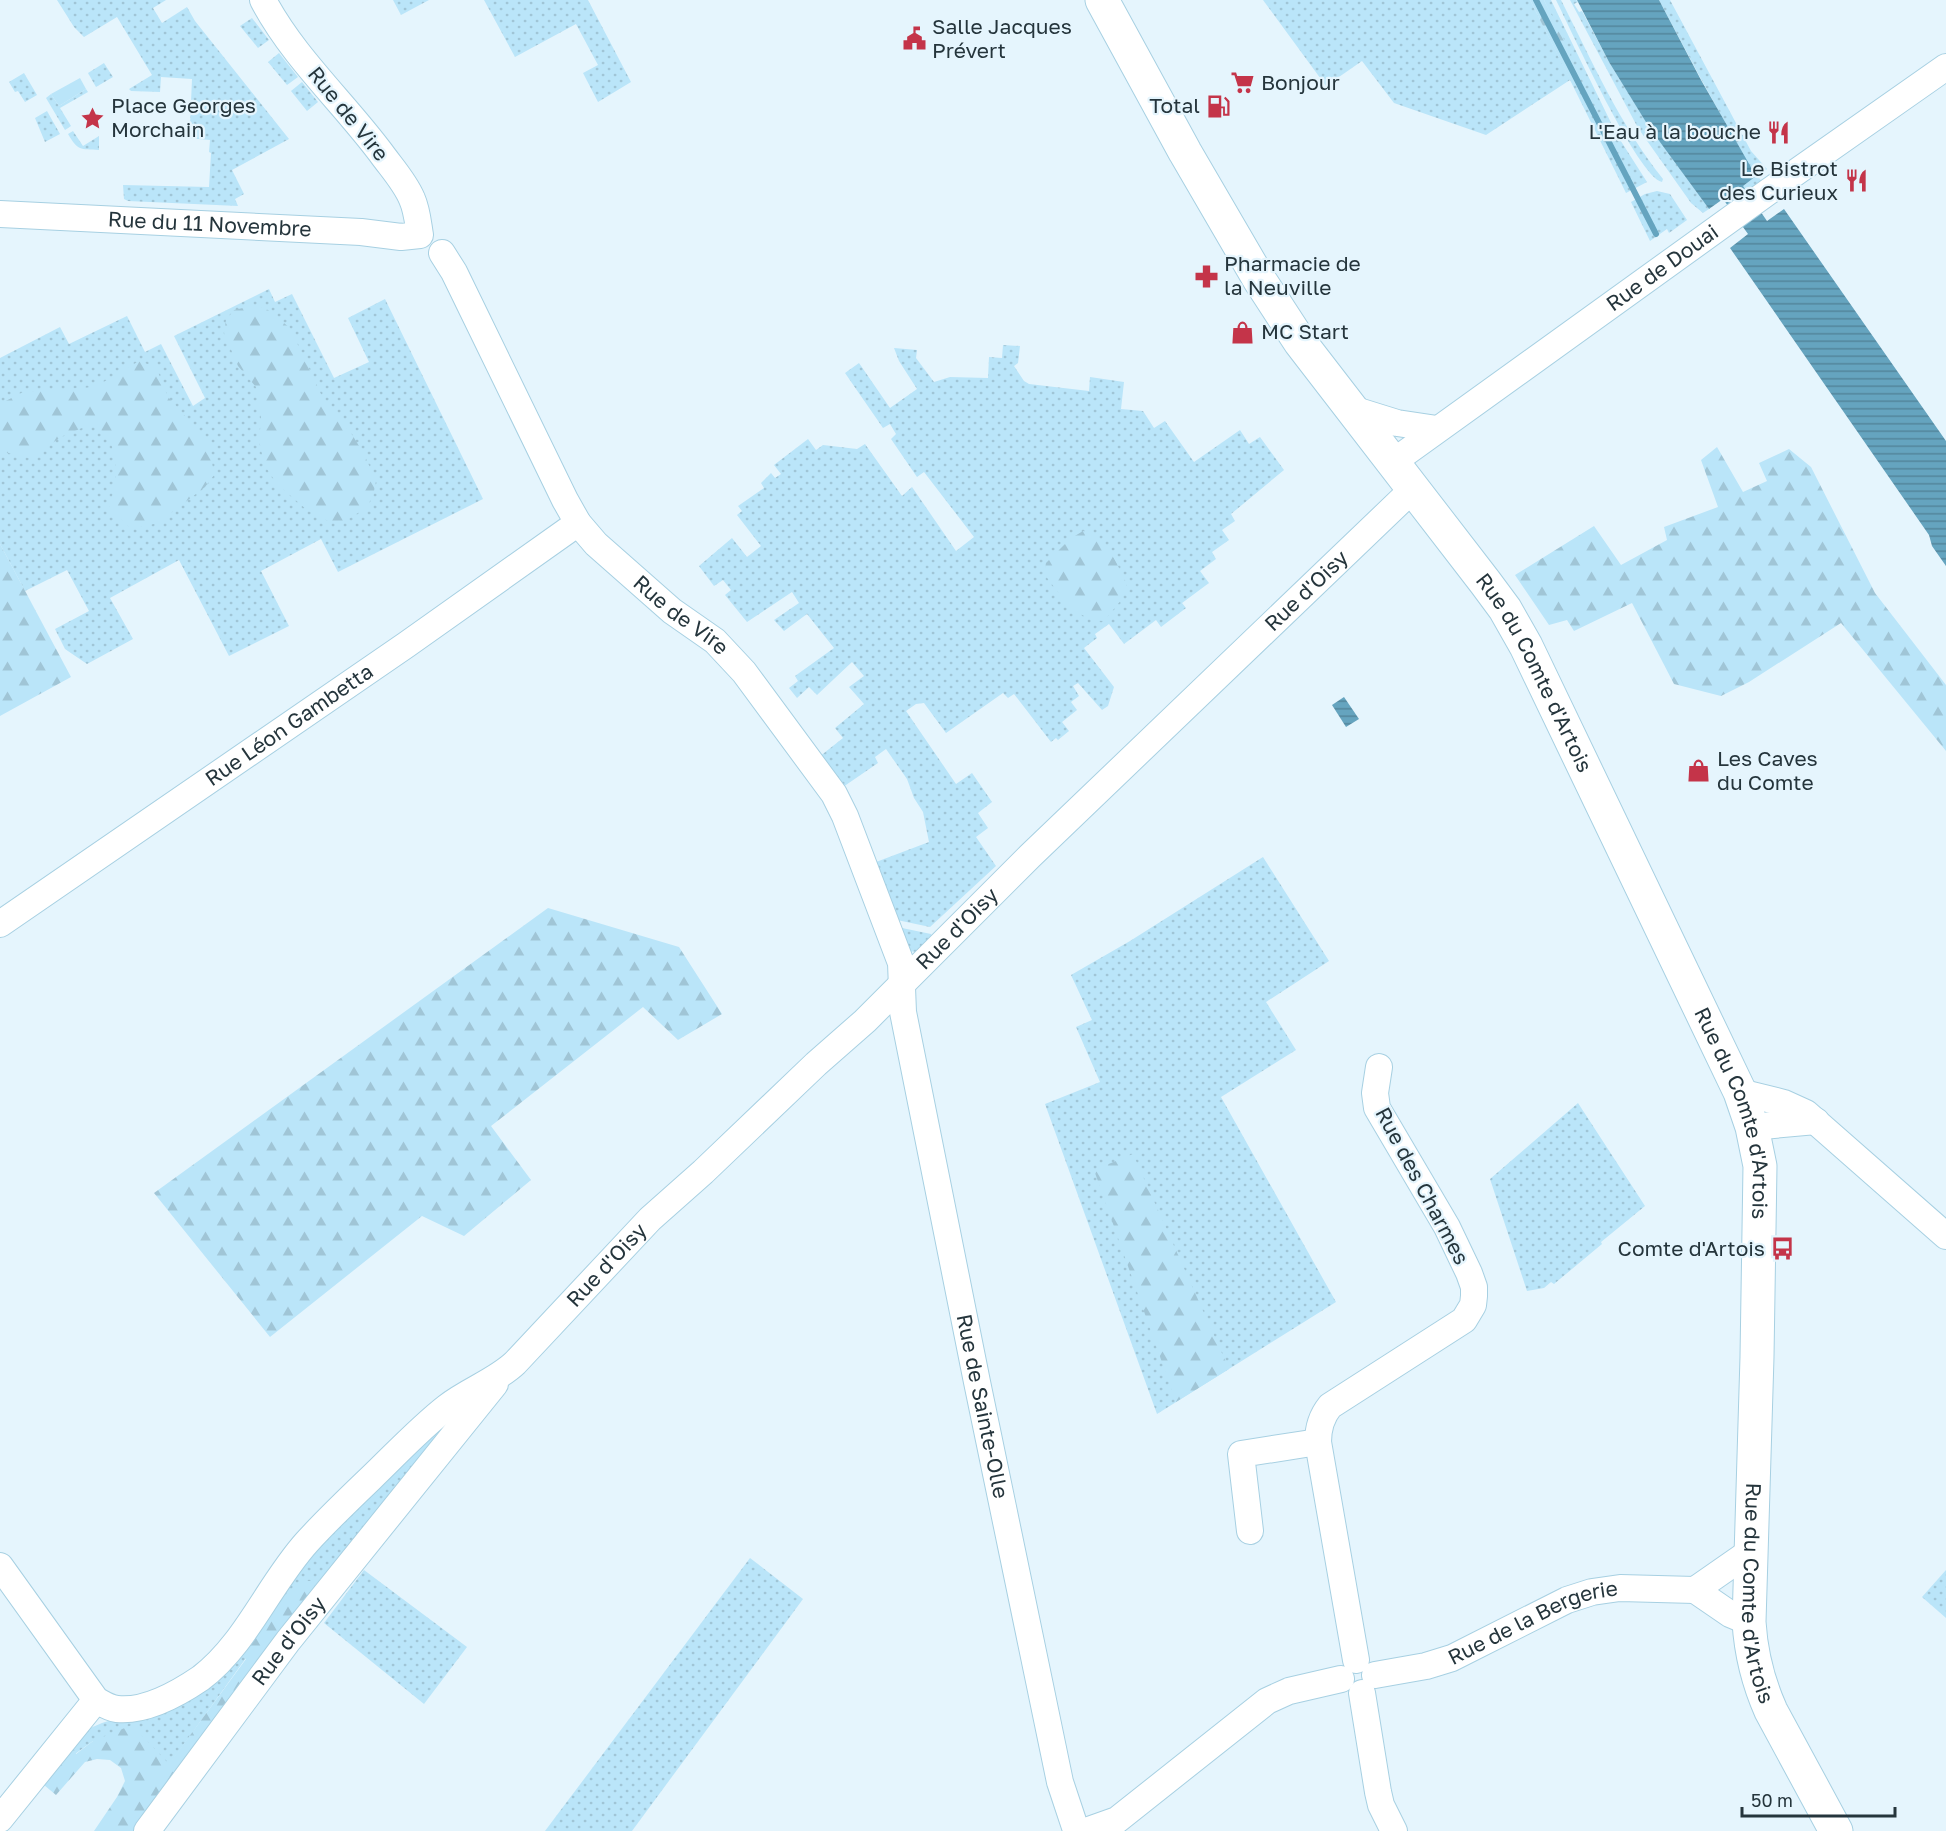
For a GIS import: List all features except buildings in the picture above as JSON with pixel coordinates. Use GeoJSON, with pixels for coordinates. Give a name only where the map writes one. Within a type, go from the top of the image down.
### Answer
{"type":"FeatureCollection","features":[{"type":"Feature","properties":{"kind":"main road","name":"Rue du Comte d'Artois"},"geometry":{"type":"LineString","coordinates":[[1102,0],[1185,152],[1259,279],[1300,342],[1505,609],[1526,646],[1740,1092],[1752,1126],[1760,1166],[1757,1388],[1750,1551],[1751,1650],[1762,1691],[1836,1831]]}},
{"type":"Feature","properties":{"kind":"street","name":"Rue de Vire"},"geometry":{"type":"LineString","coordinates":[[263,0],[297,50],[357,121],[404,184],[413,201],[420,235]]}},
{"type":"Feature","properties":{"kind":"street","name":"Rue de Douai"},"geometry":{"type":"LineString","coordinates":[[1393,462],[1946,67]]}},
{"type":"Feature","properties":{"kind":"street","name":"Rue du 11 Novembre"},"geometry":{"type":"LineString","coordinates":[[0,214],[360,232],[401,237],[420,235]]}},
{"type":"Feature","properties":{"kind":"street","name":"Rue de Vire"},"geometry":{"type":"LineString","coordinates":[[442,253],[454,272],[578,523],[596,544],[672,611],[709,636],[724,650],[755,685],[828,785],[845,816],[898,955],[903,972],[902,984]]}},
{"type":"Feature","properties":{"kind":"street"},"geometry":{"type":"LineString","coordinates":[[1352,409],[1397,423],[1437,429]]}},
{"type":"Feature","properties":{"kind":"street","name":"Rue d'Oisy"},"geometry":{"type":"LineString","coordinates":[[147,1831],[307,1617],[474,1408],[650,1219],[902,984],[1030,856],[1414,488]]}},
{"type":"Feature","properties":{"kind":"street","name":"Rue Léon Gambetta"},"geometry":{"type":"LineString","coordinates":[[0,924],[406,645],[578,523]]}},
{"type":"Feature","properties":{"kind":"street","name":"Rue de Sainte-Olle"},"geometry":{"type":"LineString","coordinates":[[902,984],[903,1012],[1060,1782],[1078,1830]]}},
{"type":"Feature","properties":{"kind":"street","name":"Rue des Charmes"},"geometry":{"type":"LineString","coordinates":[[1379,1067],[1375,1093],[1377,1108],[1454,1238],[1474,1287],[1473,1305],[1464,1320],[1330,1406],[1320,1424],[1318,1442],[1378,1792],[1381,1805],[1394,1831]]}},
{"type":"Feature","properties":{"kind":"street"},"geometry":{"type":"LineString","coordinates":[[1740,1092],[1784,1103],[1806,1113],[1946,1236]]}},
{"type":"Feature","properties":{"kind":"street"},"geometry":{"type":"LineString","coordinates":[[1752,1126],[1816,1121]]}},
{"type":"Feature","properties":{"kind":"street","name":"Rue d'Oisy"},"geometry":{"type":"LineString","coordinates":[[96,1700],[115,1708],[124,1709],[144,1705],[189,1686],[209,1671],[234,1644],[279,1576],[320,1528],[435,1417],[465,1393],[505,1373]]}},
{"type":"Feature","properties":{"kind":"street"},"geometry":{"type":"LineString","coordinates":[[1250,1532],[1241,1454],[1318,1442]]}},
{"type":"Feature","properties":{"kind":"street"},"geometry":{"type":"LineString","coordinates":[[1749,1622],[1730,1614],[1695,1590],[1750,1551]]}},
{"type":"Feature","properties":{"kind":"street"},"geometry":{"type":"LineString","coordinates":[[0,1566],[96,1700],[0,1819]]}},
{"type":"Feature","properties":{"kind":"street","name":"Rue de la Bergerie"},"geometry":{"type":"LineString","coordinates":[[1078,1830],[1117,1820],[1267,1701],[1289,1691],[1426,1666],[1452,1658],[1567,1600],[1592,1592],[1620,1588],[1695,1590]]}},
{"type":"Feature","properties":{"kind":"green space"},"geometry":{"type":"Polygon","coordinates":[[[57,0],[166,0],[153,8],[162,23],[187,7],[195,21],[289,139],[232,170],[244,194],[235,199],[238,206],[124,199],[123,185],[209,187],[210,140],[186,138],[186,126],[190,125],[192,79],[161,77],[160,92],[131,91],[129,89],[152,75],[117,17],[84,37],[74,27],[57,0]]]}},
{"type":"Feature","properties":{"kind":"green space"},"geometry":{"type":"Polygon","coordinates":[[[393,0],[429,0],[401,15],[393,0]]]}},
{"type":"Feature","properties":{"kind":"green space"},"geometry":{"type":"Polygon","coordinates":[[[484,0],[588,0],[631,82],[598,102],[583,73],[598,65],[576,24],[515,57],[484,0]]]}},
{"type":"Feature","properties":{"kind":"green space"},"geometry":{"type":"Polygon","coordinates":[[[1263,0],[1530,0],[1570,79],[1552,17],[1544,0],[1551,0],[1617,135],[1647,182],[1626,193],[1570,80],[1486,135],[1394,103],[1362,61],[1326,86],[1263,0]]]}},
{"type":"Feature","properties":{"kind":"green space"},"geometry":{"type":"Polygon","coordinates":[[[1530,0],[1544,0],[1571,53],[1573,66],[1570,80],[1530,0]]]}},
{"type":"Feature","properties":{"kind":"green space"},"geometry":{"type":"Polygon","coordinates":[[[1556,0],[1561,0],[1620,115],[1663,179],[1662,182],[1651,174],[1622,130],[1589,69],[1556,0]]]}},
{"type":"Feature","properties":{"kind":"green space"},"geometry":{"type":"Polygon","coordinates":[[[1570,0],[1578,2],[1574,4],[1579,12],[1582,11],[1609,62],[1649,126],[1709,209],[1703,213],[1691,203],[1638,128],[1570,0]]]}},
{"type":"Feature","properties":{"kind":"green space"},"geometry":{"type":"Polygon","coordinates":[[[1659,0],[1670,0],[1751,151],[1767,169],[1758,176],[1762,182],[1747,193],[1742,185],[1755,176],[1659,0]]]}},
{"type":"Feature","properties":{"kind":"green space"},"geometry":{"type":"Polygon","coordinates":[[[252,18],[269,40],[258,48],[240,26],[252,18]]]}},
{"type":"Feature","properties":{"kind":"green space"},"geometry":{"type":"Polygon","coordinates":[[[279,53],[298,77],[287,85],[268,62],[279,53]]]}},
{"type":"Feature","properties":{"kind":"green space"},"geometry":{"type":"Polygon","coordinates":[[[104,63],[113,77],[96,87],[88,73],[104,63]]]}},
{"type":"Feature","properties":{"kind":"green space"},"geometry":{"type":"Polygon","coordinates":[[[24,73],[37,95],[25,102],[9,82],[24,73]]]}},
{"type":"Feature","properties":{"kind":"green space"},"geometry":{"type":"Polygon","coordinates":[[[80,78],[86,89],[59,106],[51,94],[80,78]]]}},
{"type":"Feature","properties":{"kind":"green space"},"geometry":{"type":"Polygon","coordinates":[[[302,82],[318,102],[307,111],[291,91],[302,82]]]}},
{"type":"Feature","properties":{"kind":"green space"},"geometry":{"type":"Polygon","coordinates":[[[86,89],[88,92],[60,108],[71,126],[65,130],[46,98],[51,94],[59,106],[86,89]]]}},
{"type":"Feature","properties":{"kind":"green space"},"geometry":{"type":"Polygon","coordinates":[[[47,111],[60,134],[45,142],[35,118],[47,111]]]}},
{"type":"Feature","properties":{"kind":"green space"},"geometry":{"type":"Polygon","coordinates":[[[73,131],[83,146],[99,136],[99,150],[83,149],[74,144],[68,134],[73,131]]]}},
{"type":"Feature","properties":{"kind":"green space"},"geometry":{"type":"Polygon","coordinates":[[[1657,191],[1670,194],[1687,220],[1669,233],[1667,229],[1650,241],[1631,202],[1645,194],[1657,191]]]}},
{"type":"Feature","properties":{"kind":"green space"},"geometry":{"type":"Polygon","coordinates":[[[269,289],[275,302],[292,294],[334,378],[369,362],[348,318],[385,299],[483,499],[338,572],[321,539],[261,571],[289,626],[229,656],[179,560],[110,598],[133,639],[87,664],[65,649],[55,629],[89,611],[67,570],[25,591],[0,544],[0,358],[60,327],[69,344],[127,316],[145,352],[161,344],[193,406],[205,398],[174,336],[269,289]]]}},
{"type":"Feature","properties":{"kind":"green space"},"geometry":{"type":"Polygon","coordinates":[[[256,305],[268,310],[290,328],[321,394],[351,433],[364,454],[376,481],[373,496],[366,508],[345,521],[330,522],[307,510],[277,484],[265,466],[259,442],[261,418],[256,387],[238,366],[224,333],[226,320],[234,310],[256,305]]]}},
{"type":"Feature","properties":{"kind":"green space"},"geometry":{"type":"Polygon","coordinates":[[[1003,345],[1020,346],[1018,363],[1014,366],[1024,381],[1029,384],[1089,391],[1090,377],[1124,382],[1121,409],[1143,411],[1154,428],[1165,421],[1194,462],[1240,430],[1249,444],[1260,437],[1284,470],[1231,514],[1235,521],[1222,530],[1229,540],[1212,552],[1216,559],[1200,571],[1209,583],[1182,603],[1186,608],[1161,627],[1156,620],[1124,644],[1109,624],[1095,634],[1097,638],[1084,648],[1114,687],[1108,706],[1102,710],[1078,683],[1073,686],[1079,696],[1071,702],[1077,710],[1062,722],[1069,731],[1058,740],[1056,738],[1051,742],[1014,694],[1008,698],[1003,693],[946,733],[924,703],[916,704],[906,711],[956,784],[972,773],[992,802],[978,813],[988,828],[976,837],[996,866],[930,927],[897,920],[876,862],[929,842],[923,812],[914,798],[907,779],[886,749],[875,757],[878,763],[843,787],[819,757],[843,738],[835,728],[864,704],[849,687],[864,676],[852,662],[817,695],[809,687],[797,698],[789,688],[798,681],[795,676],[834,648],[807,614],[784,631],[774,620],[799,603],[792,592],[747,622],[725,595],[731,590],[723,580],[714,586],[699,566],[732,538],[747,557],[761,546],[737,515],[742,511],[738,506],[764,488],[761,483],[771,473],[775,478],[781,474],[774,465],[808,439],[816,450],[823,445],[857,449],[865,444],[902,496],[912,487],[956,551],[974,537],[924,472],[917,477],[891,439],[896,434],[890,424],[883,428],[845,373],[859,363],[890,408],[917,389],[899,361],[894,348],[917,350],[916,358],[934,382],[950,377],[988,378],[989,357],[1002,358],[1003,345]]]}},
{"type":"Feature","properties":{"kind":"green space"},"geometry":{"type":"Polygon","coordinates":[[[139,361],[156,367],[168,397],[209,443],[214,475],[205,487],[158,523],[131,529],[109,508],[116,463],[107,433],[89,425],[63,436],[29,458],[0,451],[0,404],[23,392],[95,387],[139,361]]]}},
{"type":"Feature","properties":{"kind":"green space"},"geometry":{"type":"Polygon","coordinates":[[[1717,447],[1743,492],[1767,481],[1759,463],[1789,449],[1811,467],[1875,593],[1946,685],[1946,751],[1841,623],[1749,682],[1721,696],[1674,684],[1632,603],[1574,631],[1567,620],[1549,625],[1515,575],[1594,526],[1621,565],[1667,540],[1664,527],[1718,507],[1701,460],[1717,447]]]}},
{"type":"Feature","properties":{"kind":"green space"},"geometry":{"type":"Polygon","coordinates":[[[1083,531],[1099,540],[1110,552],[1127,584],[1122,599],[1104,621],[1094,620],[1077,611],[1044,574],[1046,563],[1070,539],[1083,531]]]}},
{"type":"Feature","properties":{"kind":"green space"},"geometry":{"type":"Polygon","coordinates":[[[0,544],[71,677],[0,716],[0,544]]]}},
{"type":"Feature","properties":{"kind":"green space"},"geometry":{"type":"Polygon","coordinates":[[[1263,857],[1329,961],[1266,1002],[1296,1050],[1221,1097],[1336,1302],[1157,1414],[1045,1104],[1100,1082],[1076,1027],[1092,1020],[1071,975],[1130,941],[1263,857]]]}},
{"type":"Feature","properties":{"kind":"green space"},"geometry":{"type":"Polygon","coordinates":[[[548,908],[679,947],[722,1014],[678,1040],[643,1007],[491,1126],[531,1180],[464,1236],[422,1216],[270,1337],[154,1193],[548,908]]]}},
{"type":"Feature","properties":{"kind":"green space"},"geometry":{"type":"Polygon","coordinates":[[[902,928],[931,934],[932,937],[916,952],[908,951],[899,930],[902,928]]]}},
{"type":"Feature","properties":{"kind":"green space"},"geometry":{"type":"Polygon","coordinates":[[[1578,1103],[1645,1206],[1554,1284],[1551,1282],[1544,1288],[1527,1291],[1490,1179],[1578,1103]]]}},
{"type":"Feature","properties":{"kind":"green space"},"geometry":{"type":"Polygon","coordinates":[[[1133,1154],[1229,1369],[1176,1402],[1094,1170],[1133,1154]]]}},
{"type":"Feature","properties":{"kind":"green space"},"geometry":{"type":"Polygon","coordinates":[[[469,1404],[316,1589],[239,1653],[246,1658],[169,1765],[93,1741],[75,1754],[72,1742],[88,1729],[162,1704],[339,1518],[469,1404]]]}},
{"type":"Feature","properties":{"kind":"green space"},"geometry":{"type":"Polygon","coordinates":[[[750,1558],[803,1599],[632,1831],[545,1831],[750,1558]]]}},
{"type":"Feature","properties":{"kind":"green space"},"geometry":{"type":"Polygon","coordinates":[[[364,1570],[467,1647],[424,1704],[324,1623],[364,1570]]]}},
{"type":"Feature","properties":{"kind":"green space"},"geometry":{"type":"Polygon","coordinates":[[[1946,1570],[1946,1618],[1922,1597],[1946,1570]]]}},
{"type":"Feature","properties":{"kind":"green space"},"geometry":{"type":"Polygon","coordinates":[[[304,1581],[311,1581],[316,1589],[135,1831],[94,1831],[125,1781],[121,1768],[110,1760],[97,1759],[85,1762],[56,1795],[44,1785],[73,1747],[76,1754],[93,1741],[132,1725],[169,1764],[246,1659],[239,1652],[280,1600],[304,1581]]]}},
{"type":"Feature","properties":{"kind":"shaded area"},"geometry":{"type":"Polygon","coordinates":[[[1577,0],[1659,0],[1701,80],[1756,176],[1743,186],[1767,221],[1784,209],[1946,441],[1946,566],[1932,546],[1929,535],[1730,248],[1748,234],[1723,199],[1709,209],[1649,127],[1609,62],[1577,0]]]}},
{"type":"Feature","properties":{"kind":"shaded area"},"geometry":{"type":"Polygon","coordinates":[[[1344,697],[1359,719],[1346,727],[1332,705],[1344,697]]]}},
{"type":"Feature","properties":{"kind":"waterway"},"geometry":{"type":"LineString","coordinates":[[1536,0],[1656,234]]}},
{"type":"Feature","properties":{"kind":"place","name":"Salle Jacques Prévert"},"geometry":{"type":"Point","coordinates":[914,39]}},
{"type":"Feature","properties":{"kind":"place","name":"Bonjour"},"geometry":{"type":"Point","coordinates":[1243,83]}},
{"type":"Feature","properties":{"kind":"place","name":"Total"},"geometry":{"type":"Point","coordinates":[1218,106]}},
{"type":"Feature","properties":{"kind":"place","name":"Place Georges Morchain"},"geometry":{"type":"Point","coordinates":[93,118]}},
{"type":"Feature","properties":{"kind":"place","name":"L'Eau à la bouche"},"geometry":{"type":"Point","coordinates":[1779,132]}},
{"type":"Feature","properties":{"kind":"place","name":"Le Bistrot des Curieux"},"geometry":{"type":"Point","coordinates":[1856,181]}},
{"type":"Feature","properties":{"kind":"place","name":"Pharmacie de la Neuville"},"geometry":{"type":"Point","coordinates":[1206,276]}},
{"type":"Feature","properties":{"kind":"place","name":"MC Start"},"geometry":{"type":"Point","coordinates":[1243,332]}},
{"type":"Feature","properties":{"kind":"place","name":"Les Caves du Comte"},"geometry":{"type":"Point","coordinates":[1699,771]}},
{"type":"Feature","properties":{"kind":"place","name":"Comte d'Artois"},"geometry":{"type":"Point","coordinates":[1783,1249]}}]}
